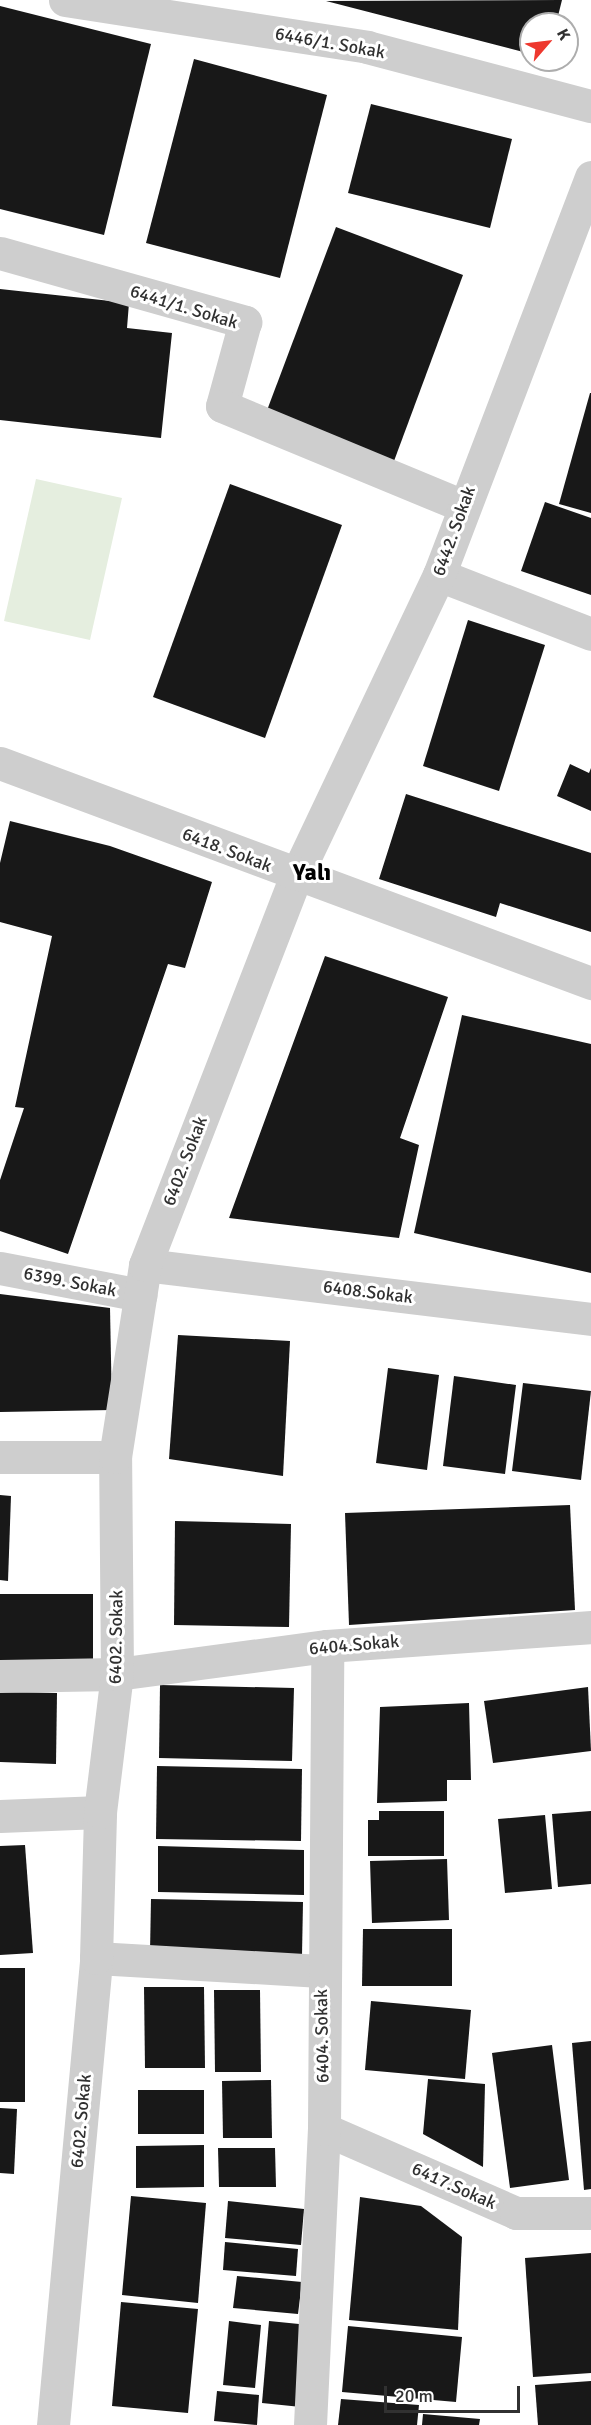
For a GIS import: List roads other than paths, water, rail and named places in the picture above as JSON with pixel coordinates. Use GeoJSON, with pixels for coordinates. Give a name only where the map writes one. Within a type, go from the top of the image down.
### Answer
{"type":"FeatureCollection","features":[{"type":"Feature","properties":{"kind":"street","name":"6446/1. Sokak"},"geometry":{"type":"LineString","coordinates":[[65,0],[367,47],[591,106]]}},
{"type":"Feature","properties":{"kind":"street","name":"6442. Sokak"},"geometry":{"type":"LineString","coordinates":[[296,876],[439,575],[463,506],[586,209],[591,177]]}},
{"type":"Feature","properties":{"kind":"street","name":"6441/1. Sokak"},"geometry":{"type":"LineString","coordinates":[[0,253],[245,322],[222,406],[463,506]]}},
{"type":"Feature","properties":{"kind":"street"},"geometry":{"type":"LineString","coordinates":[[439,575],[591,634]]}},
{"type":"Feature","properties":{"kind":"street","name":"6418. Sokak"},"geometry":{"type":"LineString","coordinates":[[0,763],[296,876],[591,983]]}},
{"type":"Feature","properties":{"kind":"street","name":"6402. Sokak"},"geometry":{"type":"LineString","coordinates":[[53,2425],[96,1958],[100,1812],[117,1674],[115,1457],[142,1280],[296,876]]}},
{"type":"Feature","properties":{"kind":"street","name":"6399. Sokak"},"geometry":{"type":"LineString","coordinates":[[0,1268],[142,1280]]}},
{"type":"Feature","properties":{"kind":"street","name":"6408.Sokak"},"geometry":{"type":"LineString","coordinates":[[142,1280],[591,1319]]}},
{"type":"Feature","properties":{"kind":"street"},"geometry":{"type":"LineString","coordinates":[[0,1457],[115,1457]]}},
{"type":"Feature","properties":{"kind":"street","name":"6404.Sokak"},"geometry":{"type":"LineString","coordinates":[[0,1676],[117,1674],[327,1646],[591,1627]]}},
{"type":"Feature","properties":{"kind":"street","name":"6404. Sokak"},"geometry":{"type":"LineString","coordinates":[[310,2425],[324,2129],[321,1971],[327,1646]]}},
{"type":"Feature","properties":{"kind":"street"},"geometry":{"type":"LineString","coordinates":[[0,1816],[100,1812]]}},
{"type":"Feature","properties":{"kind":"street"},"geometry":{"type":"LineString","coordinates":[[96,1958],[321,1971]]}},
{"type":"Feature","properties":{"kind":"street","name":"6417.Sokak"},"geometry":{"type":"LineString","coordinates":[[324,2129],[516,2213],[591,2213]]}},
{"type":"Feature","properties":{"kind":"district","name":"Yalı"},"geometry":{"type":"Point","coordinates":[312,873]}}]}
